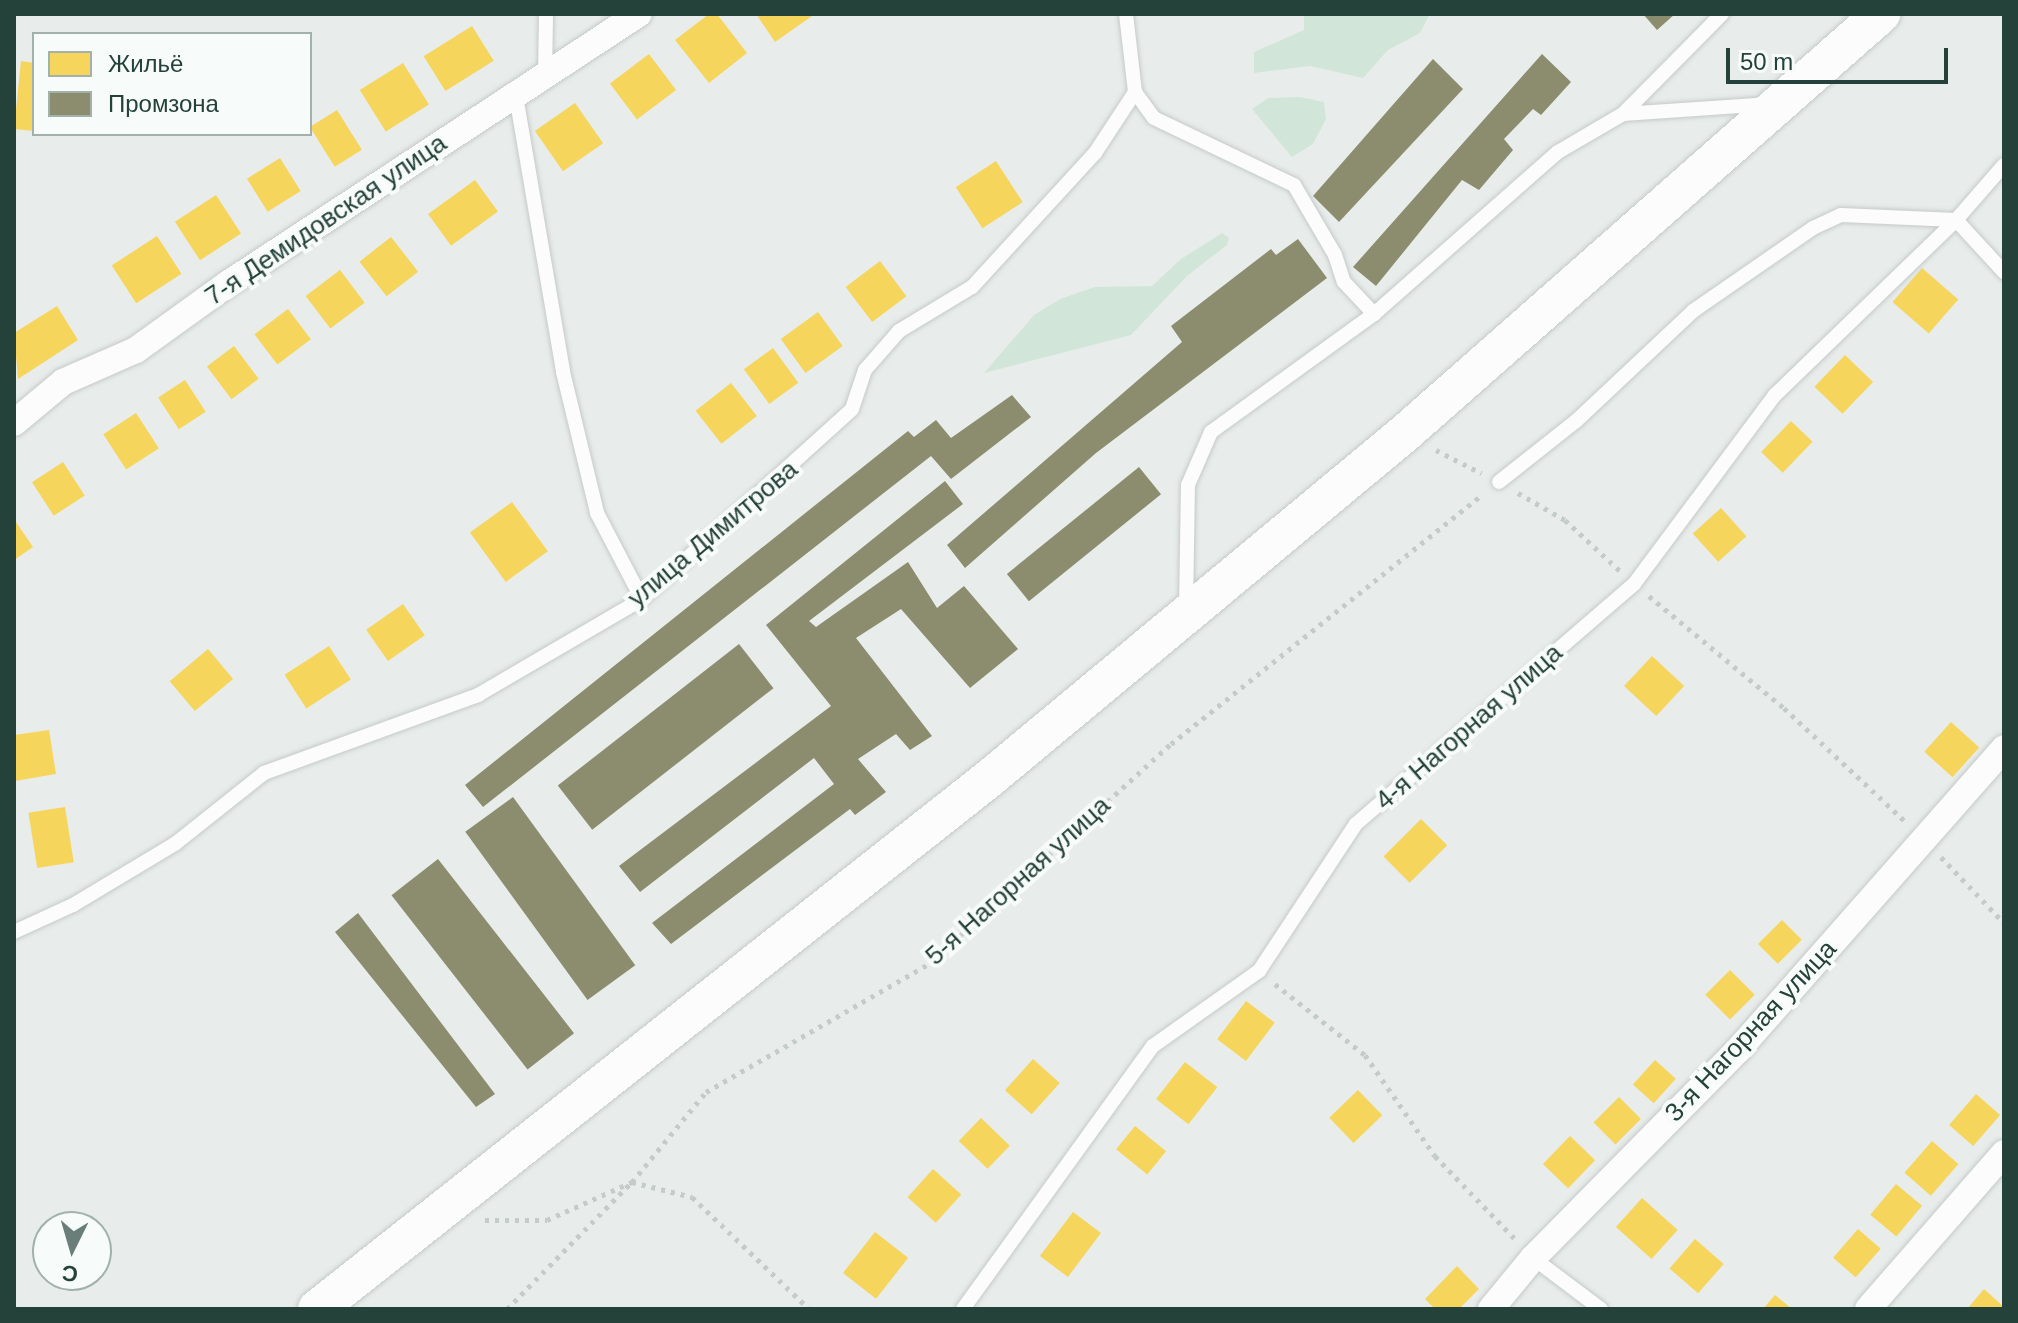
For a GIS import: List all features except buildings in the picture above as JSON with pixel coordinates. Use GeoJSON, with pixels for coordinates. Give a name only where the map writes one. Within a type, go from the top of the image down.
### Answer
{"type":"FeatureCollection","features":[{"type":"Feature","properties":{"kind":"main road"},"geometry":{"type":"LineString","coordinates":[[317,1309],[991,777],[1185,612],[1404,434],[1786,103],[1881,14]]}},
{"type":"Feature","properties":{"kind":"street","name":"7-я Демидовская улица"},"geometry":{"type":"LineString","coordinates":[[14,423],[63,382],[136,350],[229,283],[638,14]]}},
{"type":"Feature","properties":{"kind":"street","name":"3-я Нагорная улица"},"geometry":{"type":"LineString","coordinates":[[1491,1309],[1533,1258],[1739,1049],[2004,748]]}},
{"type":"Feature","properties":{"kind":"street"},"geometry":{"type":"LineString","coordinates":[[1868,1309],[2004,1153]]}},
{"type":"Feature","properties":{"kind":"lane"},"geometry":{"type":"LineString","coordinates":[[545,78],[546,14]]}},
{"type":"Feature","properties":{"kind":"lane"},"geometry":{"type":"LineString","coordinates":[[1126,14],[1135,92],[1154,118],[1294,185],[1335,255],[1344,282],[1374,314]]}},
{"type":"Feature","properties":{"kind":"lane"},"geometry":{"type":"LineString","coordinates":[[1185,612],[1188,485],[1211,432],[1374,314],[1558,152],[1623,114],[1722,14]]}},
{"type":"Feature","properties":{"kind":"lane","name":"улица Димитрова"},"geometry":{"type":"LineString","coordinates":[[14,932],[73,905],[176,843],[264,773],[478,695],[642,599],[852,409],[865,370],[899,331],[972,287],[1095,153],[1135,92]]}},
{"type":"Feature","properties":{"kind":"lane"},"geometry":{"type":"LineString","coordinates":[[516,96],[563,372],[597,513],[642,599]]}},
{"type":"Feature","properties":{"kind":"lane"},"geometry":{"type":"LineString","coordinates":[[1623,114],[1786,103]]}},
{"type":"Feature","properties":{"kind":"lane","name":"4-я Нагорная улица"},"geometry":{"type":"LineString","coordinates":[[963,1309],[1153,1046],[1259,971],[1356,824],[1634,584],[1775,395],[1956,220],[2004,165]]}},
{"type":"Feature","properties":{"kind":"lane"},"geometry":{"type":"LineString","coordinates":[[1499,482],[1576,421],[1693,311],[1813,228],[1841,215],[1956,220],[2004,272]]}},
{"type":"Feature","properties":{"kind":"lane"},"geometry":{"type":"LineString","coordinates":[[1533,1258],[1601,1309]]}},
{"type":"Feature","properties":{"kind":"path"},"geometry":{"type":"LineString","coordinates":[[1404,434],[1499,482],[1565,520],[1634,584],[1784,708],[1924,839],[2004,923]]}},
{"type":"Feature","properties":{"kind":"path","name":"5-я Нагорная улица"},"geometry":{"type":"LineString","coordinates":[[507,1309],[632,1182],[706,1092],[930,963],[1171,744],[1499,482]]}},
{"type":"Feature","properties":{"kind":"path"},"geometry":{"type":"LineString","coordinates":[[1259,971],[1365,1055],[1435,1156],[1533,1258]]}},
{"type":"Feature","properties":{"kind":"path"},"geometry":{"type":"LineString","coordinates":[[449,1202],[486,1221],[547,1220],[632,1182],[692,1197],[809,1309]]}},
{"type":"Feature","properties":{"kind":"green space"},"geometry":{"type":"Polygon","coordinates":[[[1304,14],[1430,14],[1420,33],[1388,50],[1363,78],[1310,66],[1254,73],[1254,52],[1304,30],[1304,14]]]}},
{"type":"Feature","properties":{"kind":"green space"},"geometry":{"type":"Polygon","coordinates":[[[1300,97],[1324,102],[1326,119],[1313,144],[1292,157],[1252,109],[1268,98],[1300,97]]]}},
{"type":"Feature","properties":{"kind":"green space"},"geometry":{"type":"Polygon","coordinates":[[[1222,233],[1229,238],[1227,245],[1187,276],[1131,335],[984,373],[1034,315],[1060,299],[1095,287],[1152,286],[1181,259],[1222,233]]]}}]}
